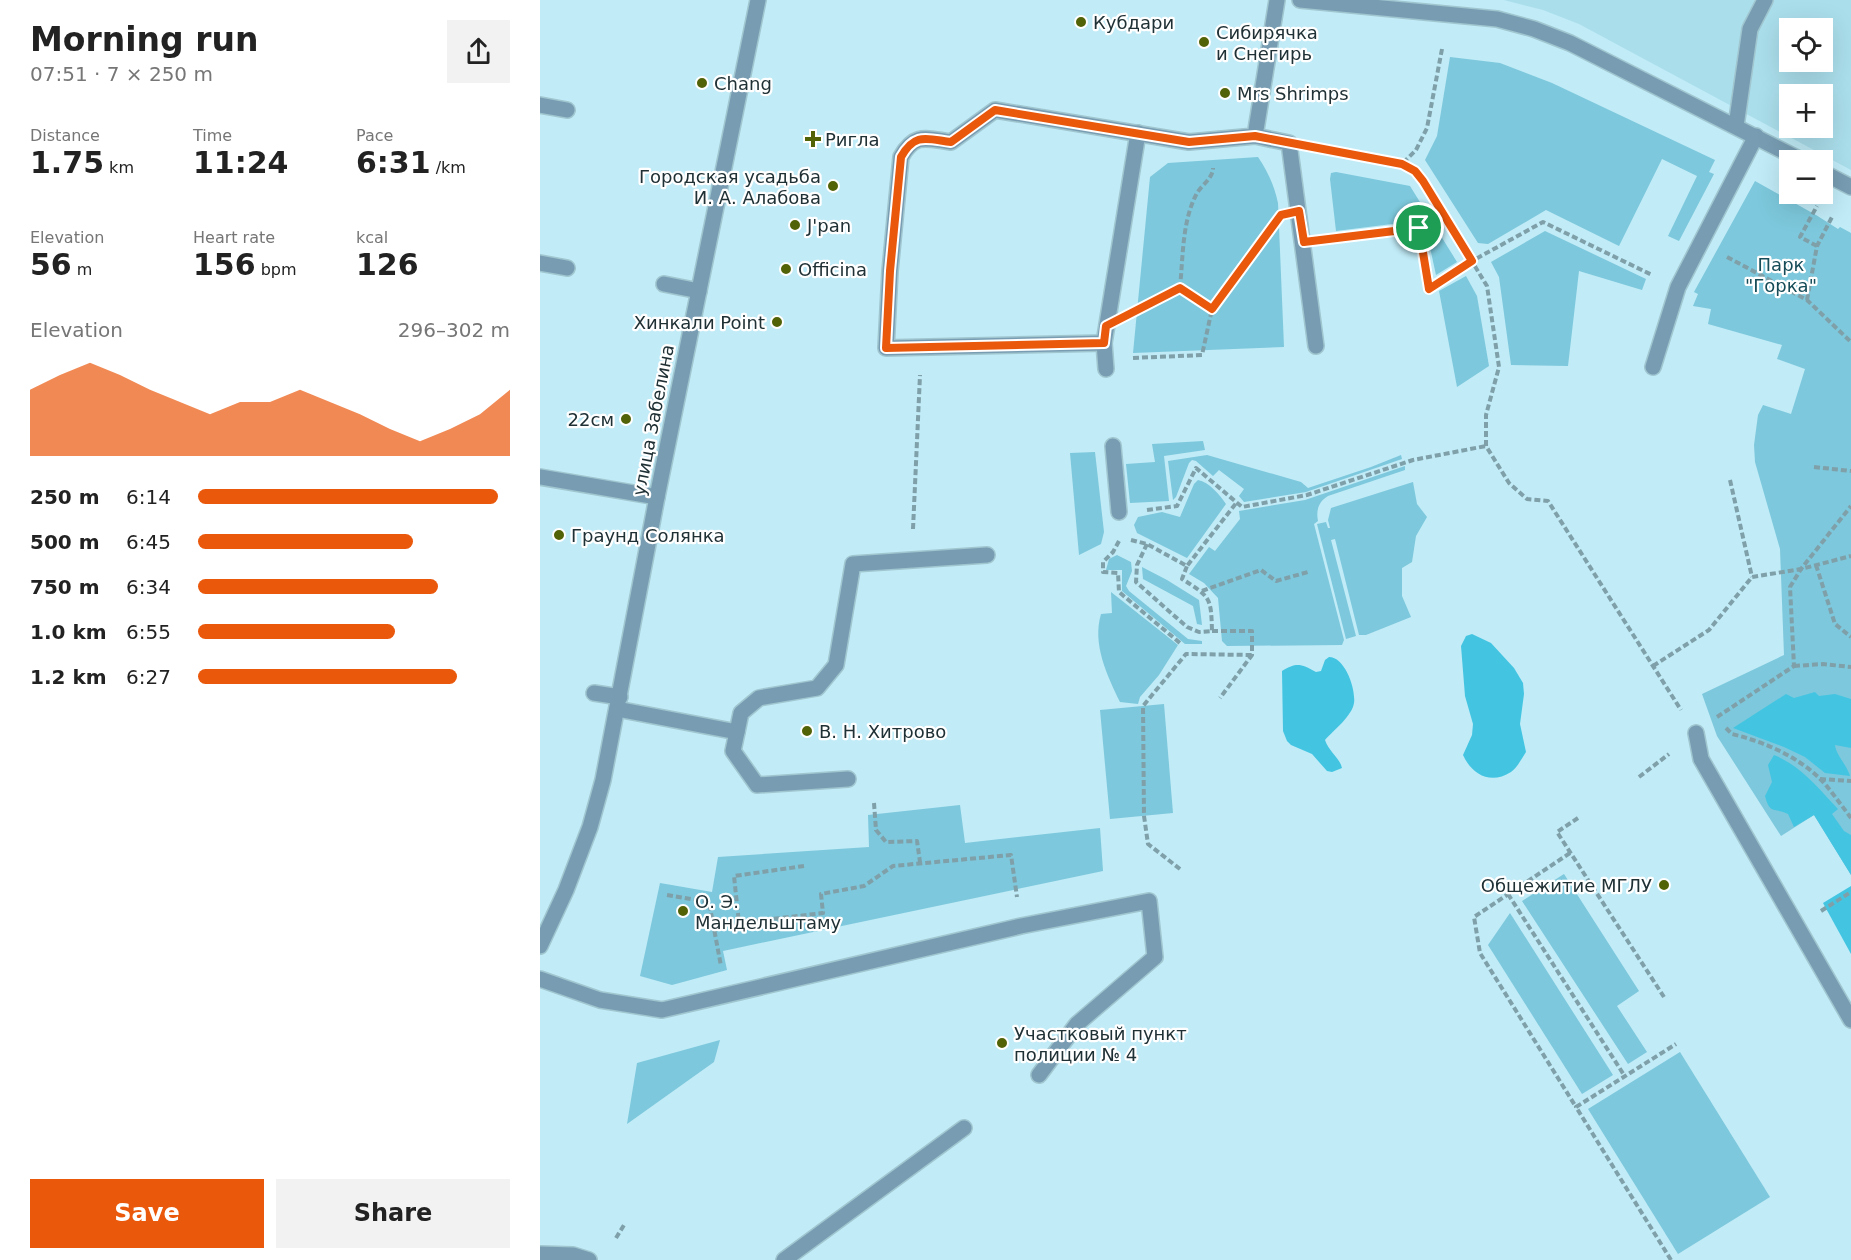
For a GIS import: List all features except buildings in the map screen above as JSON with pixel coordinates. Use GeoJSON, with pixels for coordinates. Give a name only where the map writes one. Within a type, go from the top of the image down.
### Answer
{"type":"FeatureCollection","features":[{"type":"Feature","properties":{"kind":"street","name":"улица Забелина"},"geometry":{"type":"LineString","coordinates":[[540,946],[566,890],[590,827],[603,780],[657,497],[758,0]]}},
{"type":"Feature","properties":{"kind":"street"},"geometry":{"type":"LineString","coordinates":[[1255,136],[1277,0]]}},
{"type":"Feature","properties":{"kind":"street"},"geometry":{"type":"LineString","coordinates":[[1300,0],[1497,19],[1534,29],[1570,43],[1782,150]]}},
{"type":"Feature","properties":{"kind":"street"},"geometry":{"type":"LineString","coordinates":[[1736,126],[1750,29],[1765,0]]}},
{"type":"Feature","properties":{"kind":"street"},"geometry":{"type":"LineString","coordinates":[[540,105],[567,110]]}},
{"type":"Feature","properties":{"kind":"street"},"geometry":{"type":"LineString","coordinates":[[1104,343],[886,348],[890,271],[901,157],[908,144],[921,138],[951,142],[995,110],[1189,142],[1255,136],[1289,143],[1304,242],[1316,346]]}},
{"type":"Feature","properties":{"kind":"street"},"geometry":{"type":"LineString","coordinates":[[1106,364],[1104,343],[1106,326],[1138,134]]}},
{"type":"Feature","properties":{"kind":"street"},"geometry":{"type":"LineString","coordinates":[[1653,367],[1678,287],[1756,136]]}},
{"type":"Feature","properties":{"kind":"street"},"geometry":{"type":"LineString","coordinates":[[1833,178],[1851,188]]}},
{"type":"Feature","properties":{"kind":"street"},"geometry":{"type":"LineString","coordinates":[[540,263],[567,268]]}},
{"type":"Feature","properties":{"kind":"street"},"geometry":{"type":"LineString","coordinates":[[664,284],[699,291]]}},
{"type":"Feature","properties":{"kind":"street"},"geometry":{"type":"LineString","coordinates":[[1113,446],[1119,513]]}},
{"type":"Feature","properties":{"kind":"street"},"geometry":{"type":"LineString","coordinates":[[540,477],[657,497]]}},
{"type":"Feature","properties":{"kind":"street"},"geometry":{"type":"LineString","coordinates":[[848,779],[757,785],[733,751],[741,713],[759,699],[817,688],[836,665],[853,564],[987,555]]}},
{"type":"Feature","properties":{"kind":"street"},"geometry":{"type":"LineString","coordinates":[[594,693],[618,703],[737,732]]}},
{"type":"Feature","properties":{"kind":"street"},"geometry":{"type":"LineString","coordinates":[[1696,733],[1701,759],[1851,1020]]}},
{"type":"Feature","properties":{"kind":"street"},"geometry":{"type":"LineString","coordinates":[[540,979],[600,1000],[662,1010],[1021,926],[1149,901],[1155,957],[1077,1024],[1039,1075]]}},
{"type":"Feature","properties":{"kind":"street"},"geometry":{"type":"LineString","coordinates":[[784,1260],[964,1128]]}},
{"type":"Feature","properties":{"kind":"street"},"geometry":{"type":"LineString","coordinates":[[540,1254],[573,1255],[589,1260]]}},
{"type":"Feature","properties":{"kind":"path"},"geometry":{"type":"LineString","coordinates":[[1402,164],[1416,150],[1427,128],[1442,49]]}},
{"type":"Feature","properties":{"kind":"path"},"geometry":{"type":"LineString","coordinates":[[1289,143],[1402,164],[1415,171],[1423,181],[1486,286],[1499,367],[1486,415],[1486,446],[1509,483],[1527,499],[1548,501],[1696,733],[1727,709],[1794,666],[1823,664],[1851,667]]}},
{"type":"Feature","properties":{"kind":"path"},"geometry":{"type":"LineString","coordinates":[[1180,288],[1188,211],[1197,192],[1213,173]]}},
{"type":"Feature","properties":{"kind":"path"},"geometry":{"type":"LineString","coordinates":[[1817,206],[1800,237],[1817,246]]}},
{"type":"Feature","properties":{"kind":"path"},"geometry":{"type":"LineString","coordinates":[[1106,364],[1202,355],[1212,309],[1281,215],[1299,211]]}},
{"type":"Feature","properties":{"kind":"path"},"geometry":{"type":"LineString","coordinates":[[1807,300],[1817,246],[1833,215]]}},
{"type":"Feature","properties":{"kind":"path"},"geometry":{"type":"LineString","coordinates":[[1304,242],[1419,228],[1429,289],[1472,261],[1543,222],[1678,287]]}},
{"type":"Feature","properties":{"kind":"path"},"geometry":{"type":"LineString","coordinates":[[1730,259],[1807,300],[1851,342]]}},
{"type":"Feature","properties":{"kind":"path"},"geometry":{"type":"LineString","coordinates":[[1106,326],[1180,288]]}},
{"type":"Feature","properties":{"kind":"path"},"geometry":{"type":"LineString","coordinates":[[1180,288],[1212,309]]}},
{"type":"Feature","properties":{"kind":"path"},"geometry":{"type":"LineString","coordinates":[[911,560],[922,347]]}},
{"type":"Feature","properties":{"kind":"path"},"geometry":{"type":"LineString","coordinates":[[1161,508],[1177,506],[1196,468],[1242,507],[1307,495],[1413,460],[1486,446]]}},
{"type":"Feature","properties":{"kind":"path"},"geometry":{"type":"LineString","coordinates":[[1814,468],[1851,471]]}},
{"type":"Feature","properties":{"kind":"path"},"geometry":{"type":"LineString","coordinates":[[1730,480],[1752,577]]}},
{"type":"Feature","properties":{"kind":"path"},"geometry":{"type":"LineString","coordinates":[[1212,631],[1212,604],[1202,591],[1182,579],[1187,566],[1237,502]]}},
{"type":"Feature","properties":{"kind":"path"},"geometry":{"type":"LineString","coordinates":[[1794,666],[1790,587],[1801,569],[1851,506]]}},
{"type":"Feature","properties":{"kind":"path"},"geometry":{"type":"LineString","coordinates":[[1179,643],[1119,592],[1118,573],[1103,572],[1103,562],[1113,552],[1121,538],[1148,544],[1187,566]]}},
{"type":"Feature","properties":{"kind":"path"},"geometry":{"type":"LineString","coordinates":[[1148,544],[1137,565],[1136,582],[1187,627],[1199,632],[1252,631],[1252,655],[1220,698]]}},
{"type":"Feature","properties":{"kind":"path"},"geometry":{"type":"LineString","coordinates":[[1653,666],[1709,630],[1752,577],[1801,569],[1851,556]]}},
{"type":"Feature","properties":{"kind":"path"},"geometry":{"type":"LineString","coordinates":[[1816,565],[1834,624],[1851,637]]}},
{"type":"Feature","properties":{"kind":"path"},"geometry":{"type":"LineString","coordinates":[[1202,591],[1261,570],[1276,581],[1308,572]]}},
{"type":"Feature","properties":{"kind":"path"},"geometry":{"type":"LineString","coordinates":[[1180,869],[1148,844],[1144,816],[1143,706],[1186,654],[1252,655]]}},
{"type":"Feature","properties":{"kind":"path"},"geometry":{"type":"LineString","coordinates":[[1732,734],[1783,752],[1804,765],[1820,779],[1851,818]]}},
{"type":"Feature","properties":{"kind":"path"},"geometry":{"type":"LineString","coordinates":[[1820,779],[1851,781]]}},
{"type":"Feature","properties":{"kind":"path"},"geometry":{"type":"LineString","coordinates":[[874,803],[876,830],[886,842],[917,841],[920,862]]}},
{"type":"Feature","properties":{"kind":"path"},"geometry":{"type":"LineString","coordinates":[[1578,818],[1557,832],[1664,997]]}},
{"type":"Feature","properties":{"kind":"path"},"geometry":{"type":"LineString","coordinates":[[1570,853],[1474,916],[1480,953],[1671,1260]]}},
{"type":"Feature","properties":{"kind":"path"},"geometry":{"type":"LineString","coordinates":[[804,866],[735,876],[739,923],[823,913],[821,894],[864,886],[893,866],[1011,855],[1021,926]]}},
{"type":"Feature","properties":{"kind":"path"},"geometry":{"type":"LineString","coordinates":[[1820,911],[1851,892]]}},
{"type":"Feature","properties":{"kind":"path"},"geometry":{"type":"LineString","coordinates":[[1508,894],[1624,1076]]}},
{"type":"Feature","properties":{"kind":"path"},"geometry":{"type":"LineString","coordinates":[[667,895],[709,902],[719,953]]}},
{"type":"Feature","properties":{"kind":"path"},"geometry":{"type":"LineString","coordinates":[[1576,1107],[1676,1044]]}},
{"type":"Feature","properties":{"kind":"path"},"geometry":{"type":"LineString","coordinates":[[616,1238],[624,1225]]}},
{"type":"Feature","properties":{"kind":"shaded area"},"geometry":{"type":"Polygon","coordinates":[[[1504,0],[1851,0],[1851,170],[1833,160],[1833,150],[1814,150],[1791,138],[1833,138],[1833,84],[1779,84],[1779,131],[1579,24],[1543,10],[1504,0]]]}},
{"type":"Feature","properties":{"kind":"shaded area"},"geometry":{"type":"Polygon","coordinates":[[[1472,634],[1491,643],[1514,668],[1523,683],[1524,694],[1520,724],[1526,752],[1513,770],[1496,778],[1477,773],[1463,755],[1472,735],[1473,724],[1465,696],[1461,646],[1466,636],[1472,634]]]}},
{"type":"Feature","properties":{"kind":"shaded area"},"geometry":{"type":"Polygon","coordinates":[[[1329,657],[1335,658],[1344,668],[1351,682],[1354,697],[1350,713],[1325,740],[1342,768],[1332,772],[1327,771],[1312,754],[1291,745],[1283,731],[1282,671],[1299,665],[1316,672],[1321,671],[1325,660],[1329,657]]]}},
{"type":"Feature","properties":{"kind":"shaded area"},"geometry":{"type":"Polygon","coordinates":[[[1815,692],[1819,696],[1835,694],[1851,699],[1851,748],[1835,745],[1850,776],[1825,773],[1805,757],[1733,728],[1786,694],[1794,698],[1815,692]]]}},
{"type":"Feature","properties":{"kind":"shaded area"},"geometry":{"type":"Polygon","coordinates":[[[1774,755],[1801,771],[1838,809],[1832,814],[1844,831],[1851,835],[1851,875],[1814,815],[1794,827],[1788,814],[1773,810],[1769,806],[1765,796],[1772,782],[1768,765],[1774,755]]]}},
{"type":"Feature","properties":{"kind":"shaded area"},"geometry":{"type":"Polygon","coordinates":[[[1851,886],[1851,954],[1823,903],[1851,886]]]}},
{"type":"Feature","properties":{"kind":"green space"},"geometry":{"type":"Polygon","coordinates":[[[1450,57],[1500,63],[1552,83],[1715,160],[1709,172],[1714,174],[1679,241],[1668,236],[1697,176],[1662,159],[1619,246],[1546,210],[1488,244],[1478,243],[1425,160],[1437,136],[1450,57]]]}},
{"type":"Feature","properties":{"kind":"green space"},"geometry":{"type":"Polygon","coordinates":[[[1258,157],[1275,190],[1278,203],[1284,347],[1133,353],[1150,177],[1168,163],[1258,157]]]}},
{"type":"Feature","properties":{"kind":"green space"},"geometry":{"type":"Polygon","coordinates":[[[1331,173],[1410,186],[1457,262],[1436,275],[1424,220],[1336,231],[1330,179],[1331,173]]]}},
{"type":"Feature","properties":{"kind":"green space","name":"Парк \"Горка\""},"geometry":{"type":"Polygon","coordinates":[[[1755,181],[1779,194],[1779,204],[1796,204],[1838,229],[1840,227],[1851,233],[1851,875],[1814,815],[1781,836],[1717,736],[1702,694],[1784,655],[1780,549],[1755,462],[1754,445],[1758,415],[1763,405],[1791,414],[1805,369],[1777,359],[1782,345],[1708,324],[1711,309],[1693,306],[1698,294],[1694,292],[1755,181]]]}},
{"type":"Feature","properties":{"kind":"green space"},"geometry":{"type":"Polygon","coordinates":[[[1545,231],[1646,279],[1642,290],[1579,271],[1568,366],[1511,365],[1499,277],[1491,262],[1545,231]]]}},
{"type":"Feature","properties":{"kind":"green space"},"geometry":{"type":"Polygon","coordinates":[[[1466,276],[1477,296],[1489,366],[1457,387],[1439,291],[1466,276]]]}},
{"type":"Feature","properties":{"kind":"green space"},"geometry":{"type":"Polygon","coordinates":[[[1203,441],[1205,450],[1164,456],[1169,501],[1130,503],[1126,464],[1155,462],[1152,444],[1203,441]]]}},
{"type":"Feature","properties":{"kind":"green space"},"geometry":{"type":"Polygon","coordinates":[[[1095,452],[1104,532],[1101,544],[1079,555],[1070,453],[1095,452]]]}},
{"type":"Feature","properties":{"kind":"green space"},"geometry":{"type":"Polygon","coordinates":[[[1207,455],[1301,482],[1308,488],[1401,455],[1402,459],[1306,492],[1244,502],[1239,496],[1244,489],[1219,470],[1213,476],[1192,460],[1173,500],[1168,461],[1207,455]]]}},
{"type":"Feature","properties":{"kind":"green space"},"geometry":{"type":"Polygon","coordinates":[[[1405,466],[1405,470],[1328,496],[1318,507],[1318,521],[1314,524],[1344,640],[1342,645],[1227,646],[1222,641],[1218,598],[1204,583],[1189,574],[1209,547],[1215,551],[1240,519],[1239,511],[1305,500],[1405,466]]]}},
{"type":"Feature","properties":{"kind":"green space"},"geometry":{"type":"Polygon","coordinates":[[[1198,480],[1210,486],[1226,504],[1187,558],[1137,533],[1134,525],[1138,517],[1162,512],[1180,517],[1194,484],[1198,480]]]}},
{"type":"Feature","properties":{"kind":"green space"},"geometry":{"type":"Polygon","coordinates":[[[1413,482],[1417,504],[1427,517],[1416,536],[1412,562],[1402,568],[1402,596],[1411,617],[1366,635],[1359,635],[1335,539],[1331,540],[1356,636],[1346,639],[1317,524],[1326,522],[1330,528],[1328,520],[1331,508],[1413,482]]]}},
{"type":"Feature","properties":{"kind":"green space"},"geometry":{"type":"Polygon","coordinates":[[[1117,555],[1131,562],[1132,571],[1126,586],[1129,591],[1188,639],[1202,641],[1202,644],[1185,644],[1122,591],[1122,570],[1106,570],[1109,559],[1117,555]]]}},
{"type":"Feature","properties":{"kind":"green space"},"geometry":{"type":"Polygon","coordinates":[[[1142,567],[1199,600],[1202,625],[1197,624],[1193,606],[1143,579],[1142,567]]]}},
{"type":"Feature","properties":{"kind":"green space"},"geometry":{"type":"Polygon","coordinates":[[[1111,592],[1178,645],[1159,675],[1140,697],[1138,704],[1120,702],[1102,659],[1098,637],[1099,625],[1101,614],[1112,613],[1111,592]]]}},
{"type":"Feature","properties":{"kind":"green space"},"geometry":{"type":"Polygon","coordinates":[[[1164,704],[1173,813],[1110,819],[1100,710],[1164,704]]]}},
{"type":"Feature","properties":{"kind":"green space"},"geometry":{"type":"Polygon","coordinates":[[[960,805],[965,843],[1100,828],[1103,871],[723,951],[727,970],[672,985],[640,976],[660,883],[712,892],[718,857],[869,847],[868,815],[960,805]]]}},
{"type":"Feature","properties":{"kind":"green space"},"geometry":{"type":"Polygon","coordinates":[[[1564,874],[1639,991],[1617,1006],[1647,1052],[1628,1064],[1522,901],[1564,874]]]}},
{"type":"Feature","properties":{"kind":"green space"},"geometry":{"type":"Polygon","coordinates":[[[1510,913],[1613,1075],[1582,1094],[1488,945],[1510,913]]]}},
{"type":"Feature","properties":{"kind":"green space"},"geometry":{"type":"Polygon","coordinates":[[[720,1040],[714,1062],[627,1124],[637,1063],[720,1040]]]}},
{"type":"Feature","properties":{"kind":"green space"},"geometry":{"type":"Polygon","coordinates":[[[1680,1052],[1770,1197],[1678,1254],[1588,1109],[1680,1052]]]}},
{"type":"Feature","properties":{"kind":"place","name":"Кубдари"},"geometry":{"type":"Point","coordinates":[1081,22]}},
{"type":"Feature","properties":{"kind":"place","name":"Сибирячка и Снегирь"},"geometry":{"type":"Point","coordinates":[1204,42]}},
{"type":"Feature","properties":{"kind":"place","name":"Chang"},"geometry":{"type":"Point","coordinates":[702,83]}},
{"type":"Feature","properties":{"kind":"place","name":"Mrs Shrimps"},"geometry":{"type":"Point","coordinates":[1225,93]}},
{"type":"Feature","properties":{"kind":"place","name":"Ригла"},"geometry":{"type":"Point","coordinates":[813,139]}},
{"type":"Feature","properties":{"kind":"place","name":"Городская усадьба И. А. Алабова"},"geometry":{"type":"Point","coordinates":[833,186]}},
{"type":"Feature","properties":{"kind":"place","name":"J'pan"},"geometry":{"type":"Point","coordinates":[795,225]}},
{"type":"Feature","properties":{"kind":"place","name":"Officina"},"geometry":{"type":"Point","coordinates":[786,269]}},
{"type":"Feature","properties":{"kind":"place","name":"Хинкали Point"},"geometry":{"type":"Point","coordinates":[777,322]}},
{"type":"Feature","properties":{"kind":"place","name":"22см"},"geometry":{"type":"Point","coordinates":[626,419]}},
{"type":"Feature","properties":{"kind":"place","name":"Граунд Солянка"},"geometry":{"type":"Point","coordinates":[559,535]}},
{"type":"Feature","properties":{"kind":"place","name":"В. Н. Хитрово"},"geometry":{"type":"Point","coordinates":[807,731]}},
{"type":"Feature","properties":{"kind":"place","name":"Общежитие МГЛУ"},"geometry":{"type":"Point","coordinates":[1664,885]}},
{"type":"Feature","properties":{"kind":"place","name":"О. Э. Мандельштаму"},"geometry":{"type":"Point","coordinates":[683,911]}},
{"type":"Feature","properties":{"kind":"place","name":"Участковый пункт полиции № 4"},"geometry":{"type":"Point","coordinates":[1002,1043]}},
{"type":"Feature","properties":{"kind":"route"},"geometry":{"type":"LineString","coordinates":[[995,110],[1189,142],[1255,136],[1402,164],[1415,171],[1423,181],[1472,261],[1429,289],[1419,228],[1304,242],[1299,211],[1281,215],[1212,309],[1180,288],[1106,326],[1104,343],[886,348],[890,271],[901,157],[908,144],[921,138],[951,142],[995,110]]}}]}
